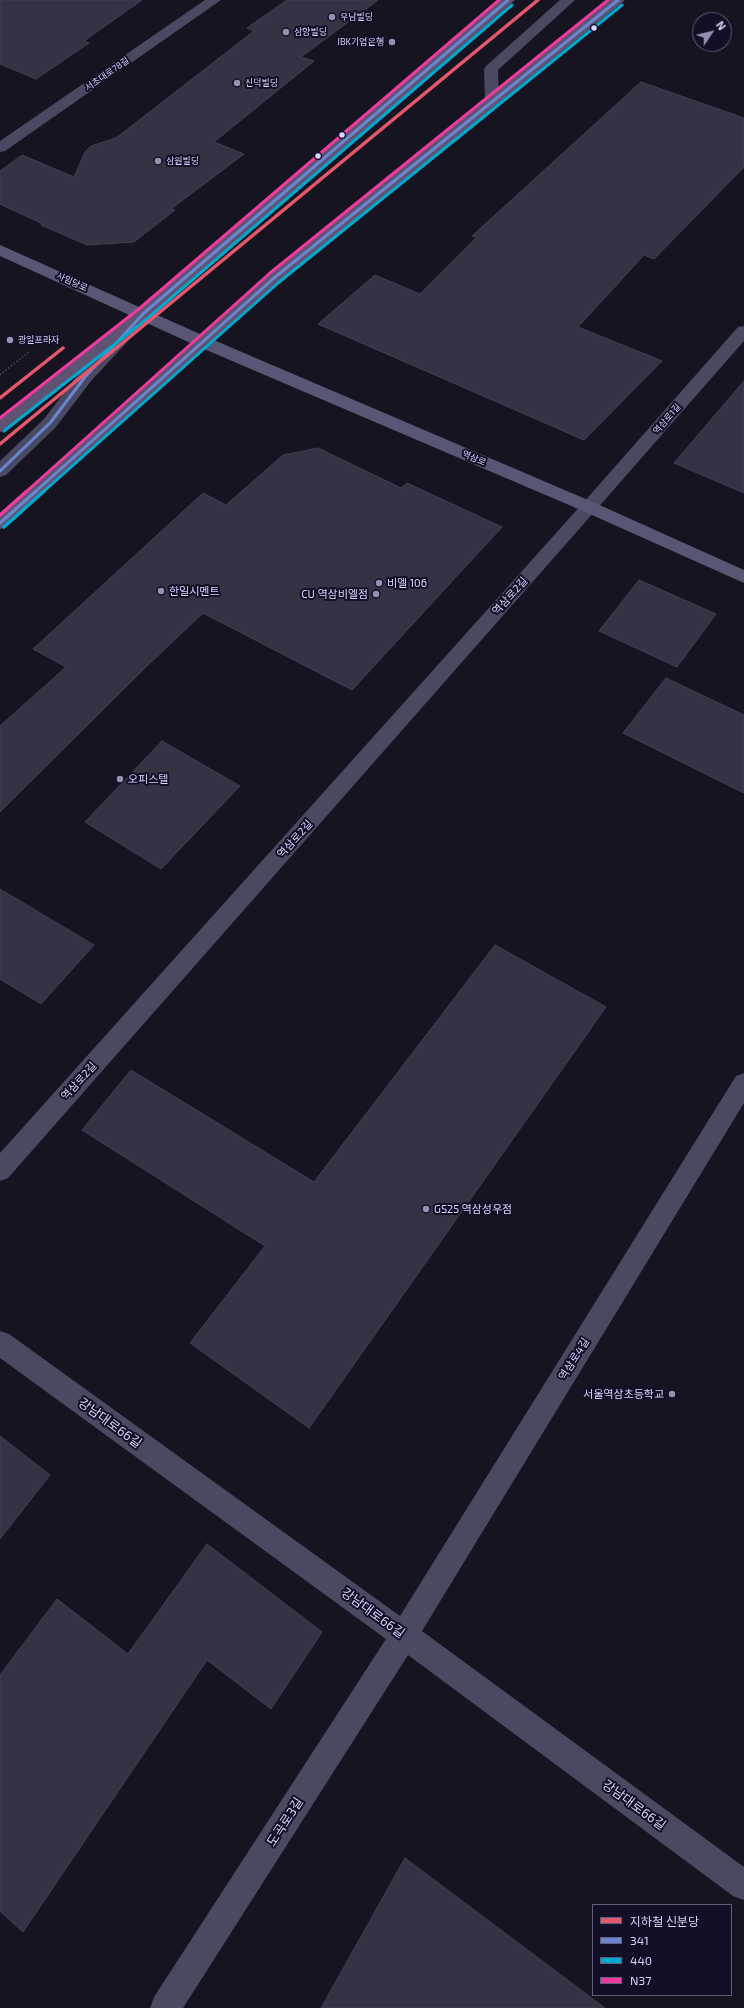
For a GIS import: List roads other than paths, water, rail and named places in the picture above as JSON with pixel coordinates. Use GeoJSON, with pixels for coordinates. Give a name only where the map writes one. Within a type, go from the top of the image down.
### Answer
{"type":"FeatureCollection","features":[{"type":"Feature","properties":{"kind":"main road"},"geometry":{"type":"LineString","coordinates":[[0,426],[144,313],[508,0]]}},
{"type":"Feature","properties":{"kind":"main road"},"geometry":{"type":"LineString","coordinates":[[0,522],[274,278],[618,0]]}},
{"type":"Feature","properties":{"kind":"main road","name":"사임당로"},"geometry":{"type":"LineString","coordinates":[[0,250],[144,313],[203,342]]}},
{"type":"Feature","properties":{"kind":"main road","name":"역삼로"},"geometry":{"type":"LineString","coordinates":[[203,342],[589,507],[744,577]]}},
{"type":"Feature","properties":{"kind":"street","name":"서초대로78길"},"geometry":{"type":"LineString","coordinates":[[0,148],[214,0]]}},
{"type":"Feature","properties":{"kind":"street"},"geometry":{"type":"LineString","coordinates":[[492,102],[492,69],[568,0]]}},
{"type":"Feature","properties":{"kind":"street"},"geometry":{"type":"LineString","coordinates":[[0,471],[50,423],[85,377],[144,313]]}},
{"type":"Feature","properties":{"kind":"street","name":"역삼로1길"},"geometry":{"type":"LineString","coordinates":[[589,507],[744,331]]}},
{"type":"Feature","properties":{"kind":"street","name":"역삼로2길"},"geometry":{"type":"LineString","coordinates":[[0,1170],[589,507]]}},
{"type":"Feature","properties":{"kind":"street","name":"역삼로4길"},"geometry":{"type":"LineString","coordinates":[[404,1635],[744,1083]]}},
{"type":"Feature","properties":{"kind":"street","name":"강남대로66길"},"geometry":{"type":"LineString","coordinates":[[0,1343],[404,1635],[744,1885]]}},
{"type":"Feature","properties":{"kind":"street","name":"도곡로3길"},"geometry":{"type":"LineString","coordinates":[[165,2008],[404,1635]]}},
{"type":"Feature","properties":{"kind":"metro line","name":"신분당"},"geometry":{"type":"LineString","coordinates":[[0,444],[538,0]]}},
{"type":"Feature","properties":{"kind":"metro line","name":"신분당"},"geometry":{"type":"LineString","coordinates":[[0,398],[63,348]]}},
{"type":"Feature","properties":{"kind":"place","name":"우남빌딩"},"geometry":{"type":"Point","coordinates":[332,17]}},
{"type":"Feature","properties":{"kind":"place","name":"삼양빌딩"},"geometry":{"type":"Point","coordinates":[286,32]}},
{"type":"Feature","properties":{"kind":"place","name":"IBK기업은행"},"geometry":{"type":"Point","coordinates":[392,42]}},
{"type":"Feature","properties":{"kind":"place","name":"신덕빌딩"},"geometry":{"type":"Point","coordinates":[237,83]}},
{"type":"Feature","properties":{"kind":"place","name":"삼원빌딩"},"geometry":{"type":"Point","coordinates":[158,161]}},
{"type":"Feature","properties":{"kind":"place","name":"광일프라자"},"geometry":{"type":"Point","coordinates":[10,340]}},
{"type":"Feature","properties":{"kind":"place","name":"비엘 106"},"geometry":{"type":"Point","coordinates":[379,583]}},
{"type":"Feature","properties":{"kind":"place","name":"한일시멘트"},"geometry":{"type":"Point","coordinates":[161,591]}},
{"type":"Feature","properties":{"kind":"place","name":"CU 역삼비엘점"},"geometry":{"type":"Point","coordinates":[376,594]}},
{"type":"Feature","properties":{"kind":"place","name":"오피스텔"},"geometry":{"type":"Point","coordinates":[120,779]}},
{"type":"Feature","properties":{"kind":"place","name":"GS25 역삼성우점"},"geometry":{"type":"Point","coordinates":[426,1209]}},
{"type":"Feature","properties":{"kind":"place","name":"서울역삼초등학교"},"geometry":{"type":"Point","coordinates":[672,1394]}}]}
